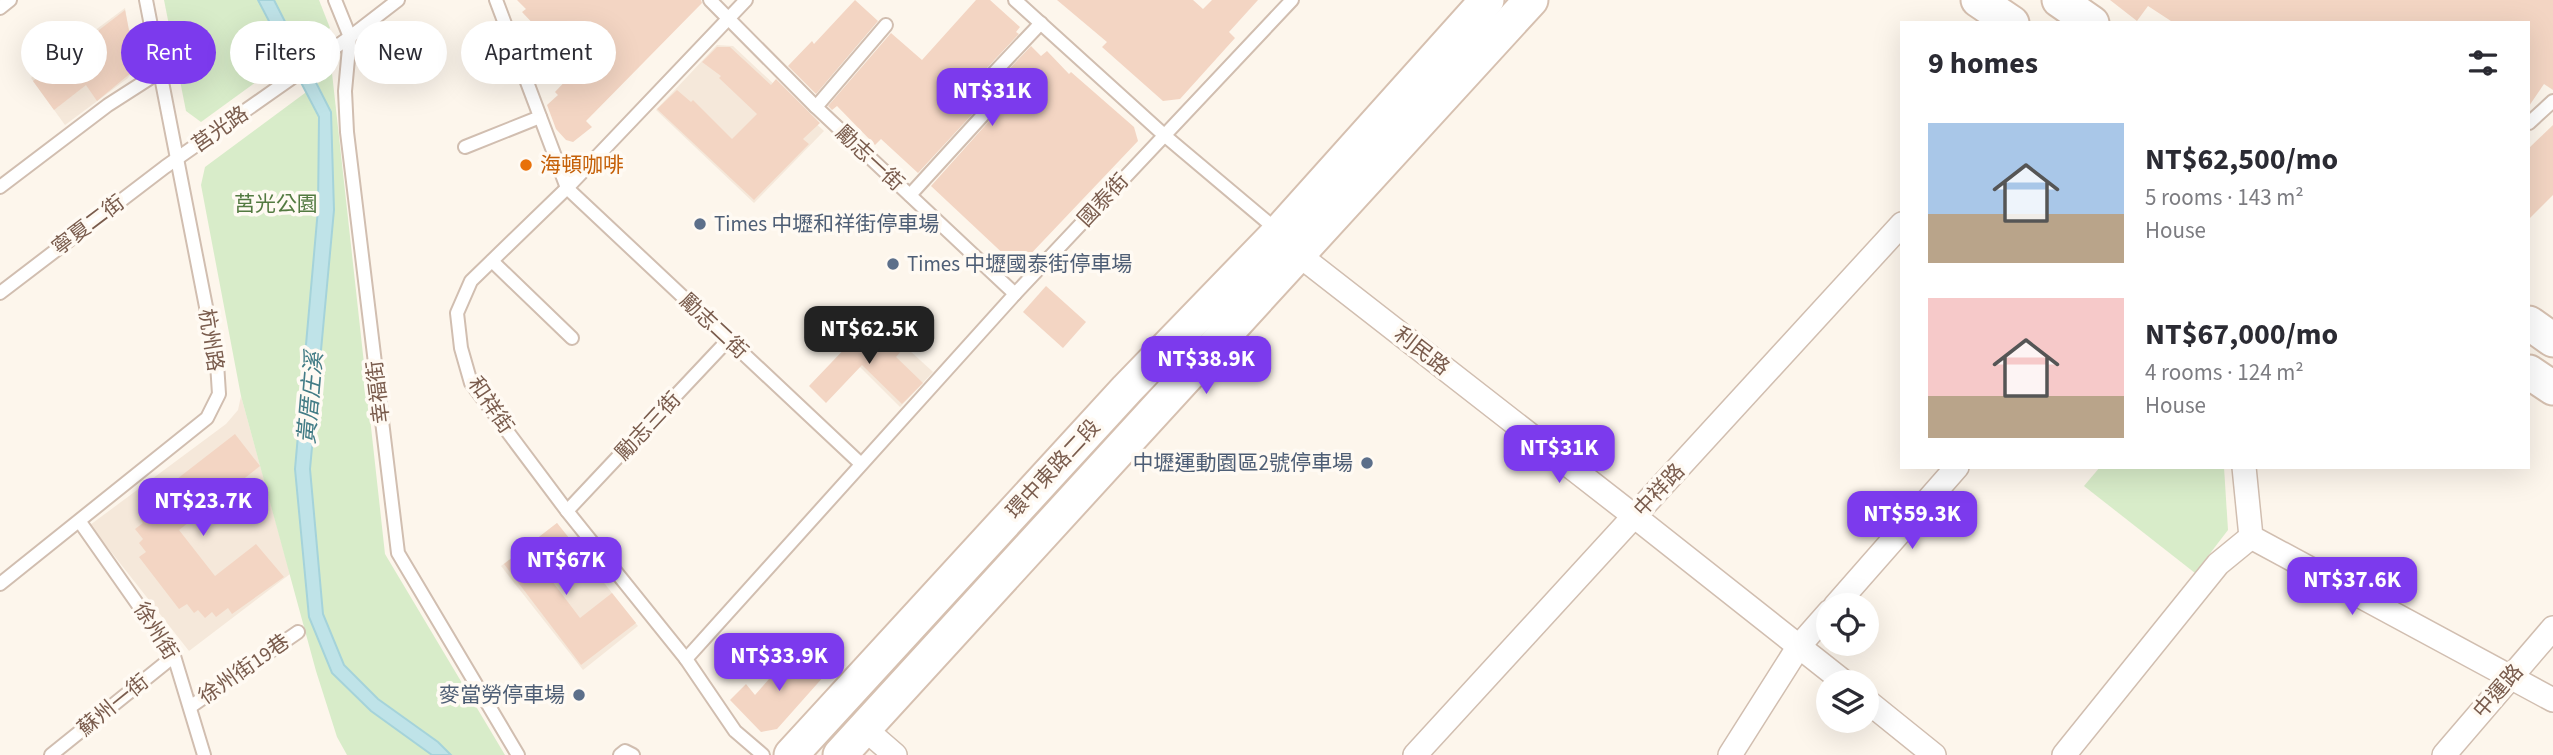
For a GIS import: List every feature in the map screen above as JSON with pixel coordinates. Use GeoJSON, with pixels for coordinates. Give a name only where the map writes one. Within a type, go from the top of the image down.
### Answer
{"type":"FeatureCollection","features":[{"type":"Feature","properties":{"kind":"street","name":"環中東路二段"},"geometry":{"type":"LineString","coordinates":[[840,755],[1289,243],[1487,0]]}},
{"type":"Feature","properties":{"kind":"street","name":"環中東路二段"},"geometry":{"type":"LineString","coordinates":[[791,755],[1127,389],[1289,243],[1531,0]]}},
{"type":"Feature","properties":{"kind":"street"},"geometry":{"type":"LineString","coordinates":[[1978,0],[2009,21]]}},
{"type":"Feature","properties":{"kind":"street","name":"中祥路"},"geometry":{"type":"LineString","coordinates":[[1415,755],[1900,226]]}},
{"type":"Feature","properties":{"kind":"street","name":"利民路"},"geometry":{"type":"LineString","coordinates":[[1289,243],[1829,670]]}},
{"type":"Feature","properties":{"kind":"street"},"geometry":{"type":"LineString","coordinates":[[2530,324],[2553,340]]}},
{"type":"Feature","properties":{"kind":"street"},"geometry":{"type":"LineString","coordinates":[[2530,373],[2553,388]]}},
{"type":"Feature","properties":{"kind":"street"},"geometry":{"type":"LineString","coordinates":[[1846,593],[1955,469]]}},
{"type":"Feature","properties":{"kind":"street"},"geometry":{"type":"LineString","coordinates":[[2244,469],[2251,537]]}},
{"type":"Feature","properties":{"kind":"street"},"geometry":{"type":"LineString","coordinates":[[2251,537],[2553,700]]}},
{"type":"Feature","properties":{"kind":"street"},"geometry":{"type":"LineString","coordinates":[[2064,755],[2218,564],[2251,537]]}},
{"type":"Feature","properties":{"kind":"street"},"geometry":{"type":"LineString","coordinates":[[1730,755],[1799,646],[1816,627]]}},
{"type":"Feature","properties":{"kind":"street","name":"中運路"},"geometry":{"type":"LineString","coordinates":[[2444,755],[2553,628]]}},
{"type":"Feature","properties":{"kind":"street"},"geometry":{"type":"LineString","coordinates":[[1879,711],[1934,755]]}},
{"type":"Feature","properties":{"kind":"street"},"geometry":{"type":"LineString","coordinates":[[865,729],[895,755]]}},
{"type":"Feature","properties":{"kind":"lane"},"geometry":{"type":"LineString","coordinates":[[0,8],[10,0]]}},
{"type":"Feature","properties":{"kind":"lane","name":"杭州路"},"geometry":{"type":"LineString","coordinates":[[146,0],[150,21]]}},
{"type":"Feature","properties":{"kind":"lane","name":"幸福街"},"geometry":{"type":"LineString","coordinates":[[335,0],[350,37],[345,92],[346,132],[398,554],[518,755]]}},
{"type":"Feature","properties":{"kind":"lane","name":"莒光路"},"geometry":{"type":"LineString","coordinates":[[177,159],[398,0]]}},
{"type":"Feature","properties":{"kind":"lane"},"geometry":{"type":"LineString","coordinates":[[496,0],[567,188]]}},
{"type":"Feature","properties":{"kind":"lane","name":"勵志一街"},"geometry":{"type":"LineString","coordinates":[[710,0],[816,107],[1015,294]]}},
{"type":"Feature","properties":{"kind":"lane","name":"和祥街"},"geometry":{"type":"LineString","coordinates":[[746,0],[567,188],[471,281],[457,313],[461,348],[471,383],[567,511],[686,659],[734,731],[763,755]]}},
{"type":"Feature","properties":{"kind":"lane","name":"利民路"},"geometry":{"type":"LineString","coordinates":[[1015,0],[1164,135],[1289,243]]}},
{"type":"Feature","properties":{"kind":"lane"},"geometry":{"type":"LineString","coordinates":[[1272,0],[1287,5]]}},
{"type":"Feature","properties":{"kind":"lane","name":"國泰街"},"geometry":{"type":"LineString","coordinates":[[686,659],[1015,294],[1287,5]]}},
{"type":"Feature","properties":{"kind":"lane"},"geometry":{"type":"LineString","coordinates":[[973,95],[1041,23]]}},
{"type":"Feature","properties":{"kind":"lane"},"geometry":{"type":"LineString","coordinates":[[816,107],[886,25]]}},
{"type":"Feature","properties":{"kind":"lane"},"geometry":{"type":"LineString","coordinates":[[0,187],[107,105],[140,84]]}},
{"type":"Feature","properties":{"kind":"lane","name":"杭州路"},"geometry":{"type":"LineString","coordinates":[[0,584],[206,418],[219,394],[217,363],[163,84]]}},
{"type":"Feature","properties":{"kind":"lane"},"geometry":{"type":"LineString","coordinates":[[2530,122],[2553,101]]}},
{"type":"Feature","properties":{"kind":"lane"},"geometry":{"type":"LineString","coordinates":[[910,195],[984,114]]}},
{"type":"Feature","properties":{"kind":"lane"},"geometry":{"type":"LineString","coordinates":[[465,147],[540,117]]}},
{"type":"Feature","properties":{"kind":"lane","name":"寧夏二街"},"geometry":{"type":"LineString","coordinates":[[0,293],[177,159]]}},
{"type":"Feature","properties":{"kind":"lane","name":"勵志二街"},"geometry":{"type":"LineString","coordinates":[[567,188],[861,464]]}},
{"type":"Feature","properties":{"kind":"lane"},"geometry":{"type":"LineString","coordinates":[[492,261],[572,338]]}},
{"type":"Feature","properties":{"kind":"lane","name":"勵志三街"},"geometry":{"type":"LineString","coordinates":[[567,511],[728,341]]}},
{"type":"Feature","properties":{"kind":"lane","name":"徐州街"},"geometry":{"type":"LineString","coordinates":[[79,522],[174,656],[204,755]]}},
{"type":"Feature","properties":{"kind":"lane","name":"徐州街19巷"},"geometry":{"type":"LineString","coordinates":[[190,707],[298,632]]}},
{"type":"Feature","properties":{"kind":"lane","name":"蘇州一街"},"geometry":{"type":"LineString","coordinates":[[51,755],[174,656]]}},
{"type":"Feature","properties":{"kind":"lane"},"geometry":{"type":"LineString","coordinates":[[620,755],[625,751],[633,755]]}},
{"type":"Feature","properties":{"kind":"shaded area"},"geometry":{"type":"Polygon","coordinates":[[[125,8],[127,21],[121,21],[121,83],[65,125],[35,84],[107,84],[107,21],[125,8]]]}},
{"type":"Feature","properties":{"kind":"shaded area"},"geometry":{"type":"Polygon","coordinates":[[[717,45],[733,46],[824,131],[754,203],[656,110],[717,45]]]}},
{"type":"Feature","properties":{"kind":"shaded area"},"geometry":{"type":"Polygon","coordinates":[[[874,318],[933,372],[900,407],[843,350],[874,318]]]}},
{"type":"Feature","properties":{"kind":"shaded area"},"geometry":{"type":"Polygon","coordinates":[[[241,396],[290,574],[189,651],[90,525],[226,424],[238,410],[241,396]]]}},
{"type":"Feature","properties":{"kind":"shaded area"},"geometry":{"type":"Polygon","coordinates":[[[557,523],[638,626],[583,670],[501,566],[557,523]]]}},
{"type":"Feature","properties":{"kind":"green space"},"geometry":{"type":"Polygon","coordinates":[[[164,0],[319,0],[327,21],[230,21],[230,84],[253,84],[201,122],[186,111],[181,84],[216,84],[216,21],[168,21],[164,0]]]}},
{"type":"Feature","properties":{"kind":"green space","name":"莒光公園"},"geometry":{"type":"Polygon","coordinates":[[[317,84],[333,84],[385,554],[505,755],[347,755],[337,737],[316,671],[241,396],[201,185],[205,167],[317,84]]]}},
{"type":"Feature","properties":{"kind":"green space"},"geometry":{"type":"Polygon","coordinates":[[[2098,469],[2224,469],[2228,530],[2195,573],[2084,486],[2098,469]]]}},
{"type":"Feature","properties":{"kind":"water"},"geometry":{"type":"Polygon","coordinates":[[[258,0],[274,0],[285,21],[269,21],[258,0]]]}},
{"type":"Feature","properties":{"kind":"water","name":"黃厝庄溪"},"geometry":{"type":"Polygon","coordinates":[[[302,84],[317,84],[331,112],[334,210],[310,469],[323,614],[344,665],[378,699],[438,742],[451,755],[432,755],[371,711],[332,673],[309,617],[295,469],[318,209],[319,117],[302,84]]]}},
{"type":"Feature","properties":{"kind":"building"},"geometry":{"type":"Polygon","coordinates":[[[517,0],[701,0],[702,3],[586,121],[592,127],[573,142],[566,140],[556,129],[547,105],[558,95],[555,92],[563,84],[616,84],[616,21],[531,21],[522,12],[526,9],[517,0]]]}},
{"type":"Feature","properties":{"kind":"building"},"geometry":{"type":"Polygon","coordinates":[[[855,0],[878,21],[816,94],[788,66],[812,41],[814,44],[855,0]]]}},
{"type":"Feature","properties":{"kind":"building"},"geometry":{"type":"Polygon","coordinates":[[[976,0],[990,0],[1020,27],[1016,32],[1019,34],[967,89],[965,97],[968,102],[979,101],[1031,46],[1041,56],[1047,51],[1069,74],[1071,72],[1134,127],[1138,141],[1024,261],[1011,261],[931,186],[990,120],[992,112],[989,107],[978,108],[918,173],[881,139],[875,145],[837,106],[832,110],[828,106],[891,33],[922,60],[976,0]]]}},
{"type":"Feature","properties":{"kind":"building"},"geometry":{"type":"Polygon","coordinates":[[[1057,0],[1193,0],[1203,9],[1212,0],[1258,0],[1229,32],[1235,38],[1180,99],[1163,101],[1102,47],[1107,42],[1057,0]]]}},
{"type":"Feature","properties":{"kind":"building"},"geometry":{"type":"Polygon","coordinates":[[[2110,0],[2553,0],[2553,90],[2544,84],[2530,105],[2530,21],[2171,21],[2148,6],[2137,21],[2110,0]]]}},
{"type":"Feature","properties":{"kind":"building"},"geometry":{"type":"Polygon","coordinates":[[[125,10],[127,21],[121,21],[121,81],[97,101],[86,85],[54,110],[35,84],[107,84],[107,24],[125,10]]]}},
{"type":"Feature","properties":{"kind":"building"},"geometry":{"type":"Polygon","coordinates":[[[717,47],[730,47],[771,85],[776,79],[820,123],[803,139],[809,144],[754,200],[657,109],[677,90],[691,102],[693,100],[732,139],[757,114],[719,78],[721,76],[702,62],[717,47]]]}},
{"type":"Feature","properties":{"kind":"building"},"geometry":{"type":"Polygon","coordinates":[[[2553,125],[2553,195],[2530,218],[2530,147],[2553,125]]]}},
{"type":"Feature","properties":{"kind":"building"},"geometry":{"type":"Polygon","coordinates":[[[1046,286],[1086,322],[1063,348],[1023,312],[1046,286]]]}},
{"type":"Feature","properties":{"kind":"building"},"geometry":{"type":"Polygon","coordinates":[[[872,320],[902,350],[896,357],[923,383],[902,404],[862,365],[826,403],[809,386],[872,320]]]}},
{"type":"Feature","properties":{"kind":"building"},"geometry":{"type":"Polygon","coordinates":[[[235,434],[260,466],[179,530],[215,576],[256,544],[284,577],[232,614],[228,608],[216,617],[212,612],[205,618],[198,610],[194,613],[187,604],[179,609],[139,557],[146,552],[139,543],[143,539],[135,529],[143,523],[140,519],[151,511],[146,503],[235,434]]]}},
{"type":"Feature","properties":{"kind":"building"},"geometry":{"type":"Polygon","coordinates":[[[557,523],[581,553],[549,577],[580,618],[612,593],[636,623],[581,665],[504,564],[557,523]]]}},
{"type":"Feature","properties":{"kind":"building"},"geometry":{"type":"Polygon","coordinates":[[[797,647],[825,675],[777,729],[761,732],[730,700],[746,684],[755,695],[797,647]]]}},
{"type":"Feature","properties":{"kind":"place","name":"海頓咖啡"},"geometry":{"type":"Point","coordinates":[526,165]}},
{"type":"Feature","properties":{"kind":"place","name":"Times 中壢和祥街停車場"},"geometry":{"type":"Point","coordinates":[700,224]}},
{"type":"Feature","properties":{"kind":"place","name":"Times 中壢國泰街停車場"},"geometry":{"type":"Point","coordinates":[893,264]}},
{"type":"Feature","properties":{"kind":"place","name":"中壢運動園區2號停車場"},"geometry":{"type":"Point","coordinates":[1367,463]}},
{"type":"Feature","properties":{"kind":"place","name":"麥當勞停車場"},"geometry":{"type":"Point","coordinates":[579,695]}}]}
